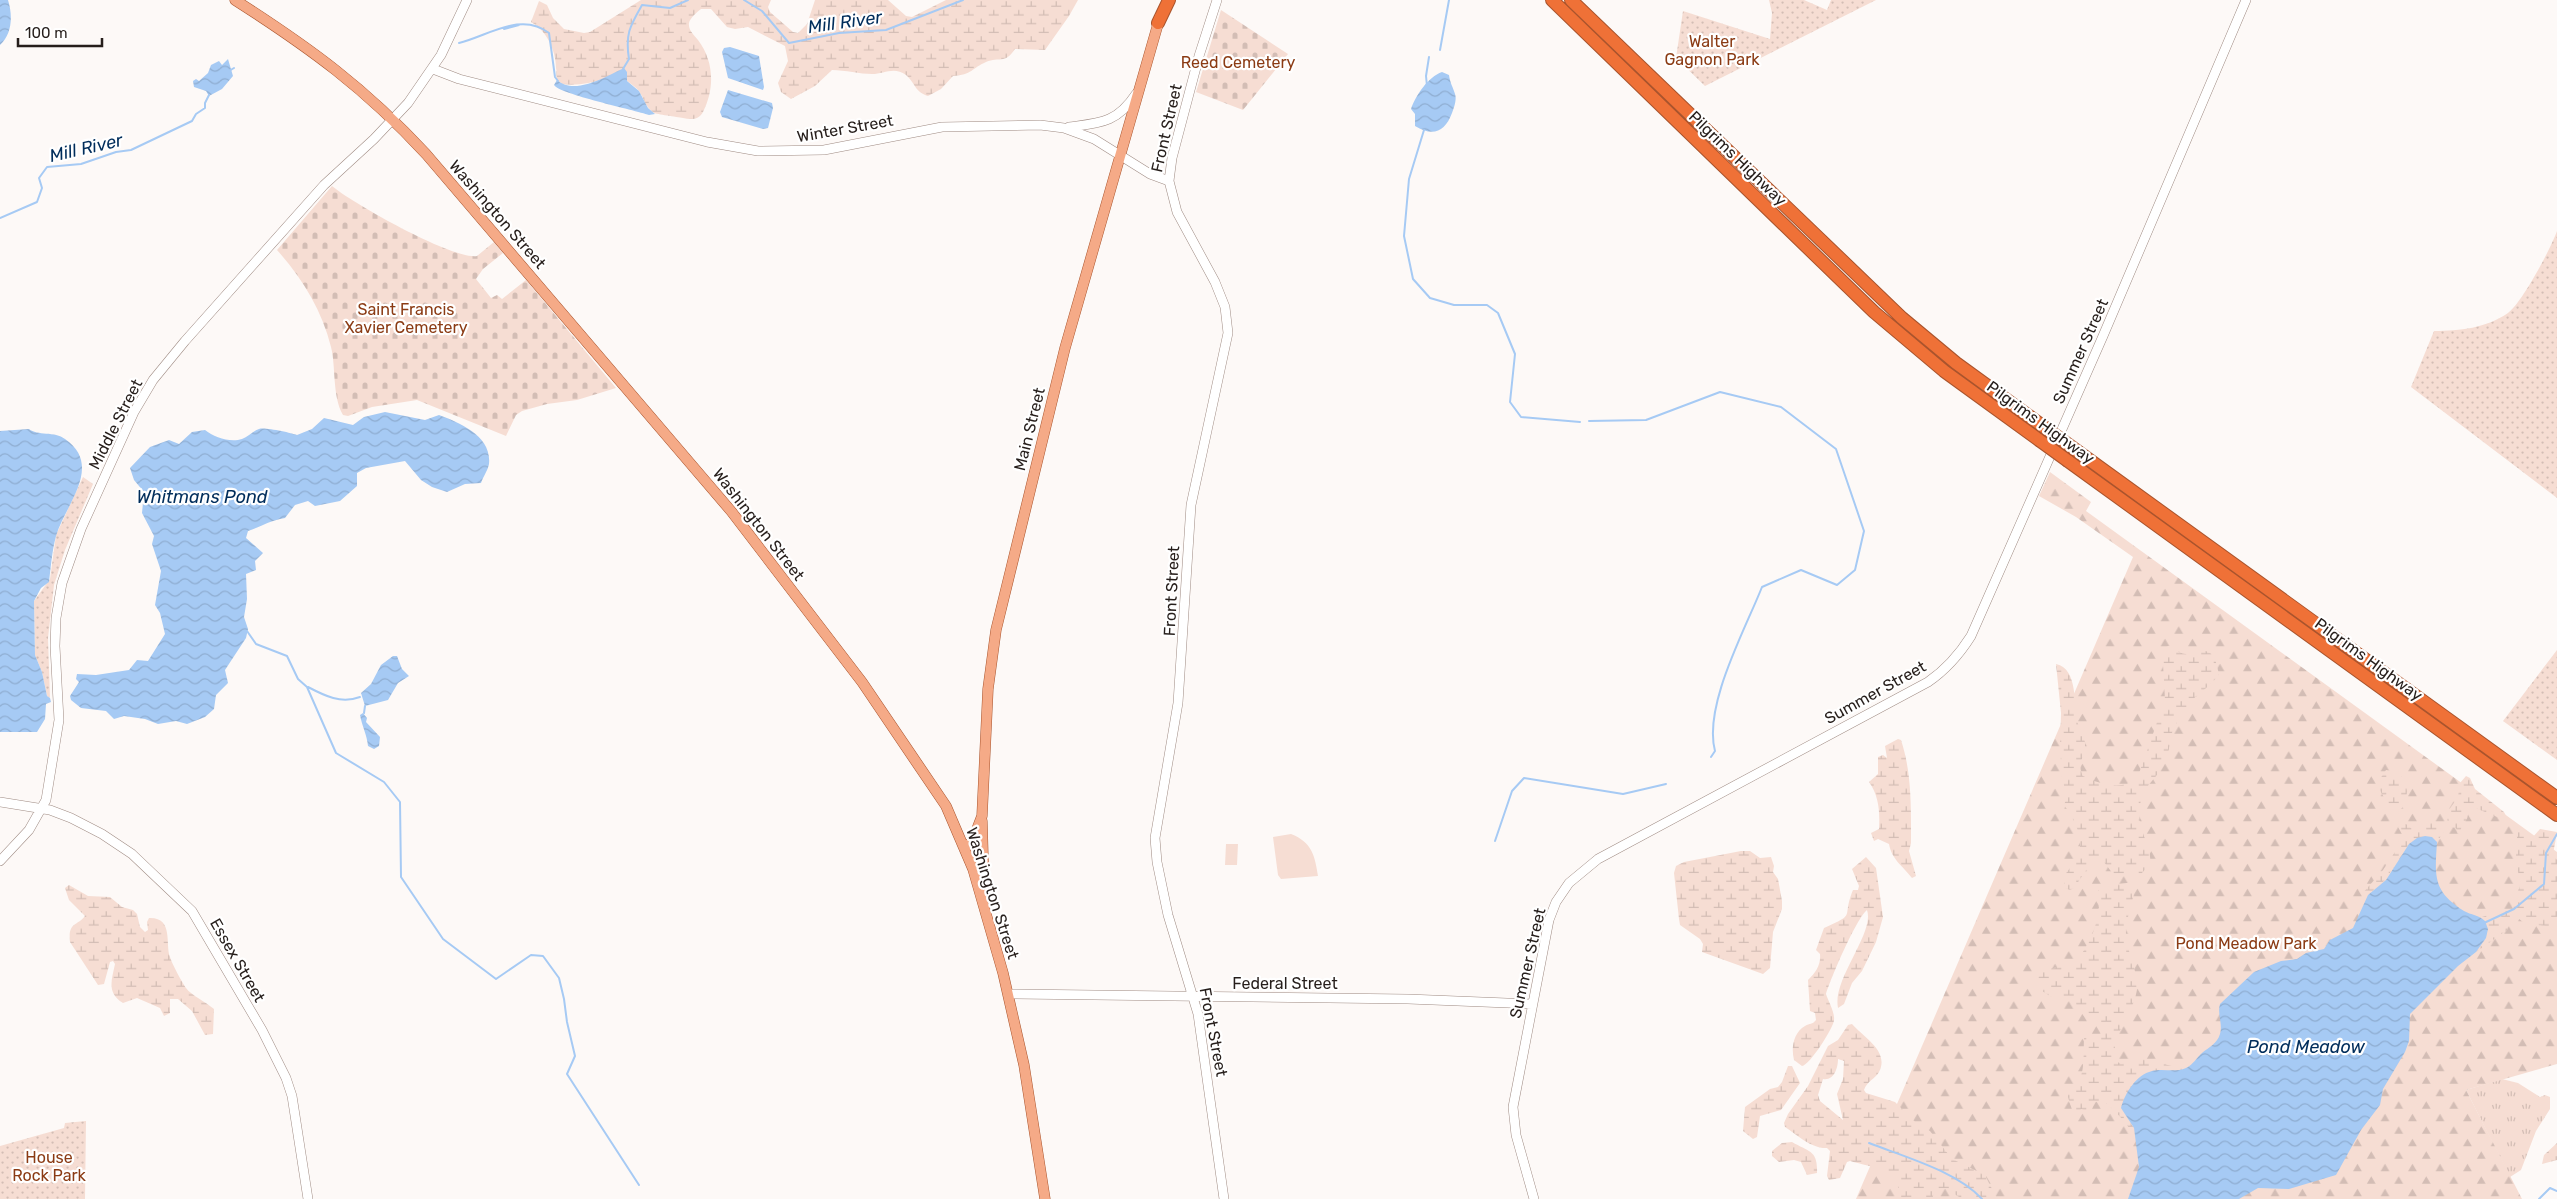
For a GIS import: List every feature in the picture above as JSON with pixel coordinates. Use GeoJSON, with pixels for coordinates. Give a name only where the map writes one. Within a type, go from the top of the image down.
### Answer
{"type":"FeatureCollection","features":[{"type":"Feature","properties":{"kind":"highway"},"geometry":{"type":"LineString","coordinates":[[1158,23],[1168,0]]}},
{"type":"Feature","properties":{"kind":"highway","name":"Pilgrims Highway"},"geometry":{"type":"LineString","coordinates":[[1552,0],[1874,312],[1936,364],[2557,815]]}},
{"type":"Feature","properties":{"kind":"highway","name":"Pilgrims Highway"},"geometry":{"type":"LineString","coordinates":[[1571,0],[1902,318],[1964,369],[2557,798]]}},
{"type":"Feature","properties":{"kind":"main road","name":"Washington Street"},"geometry":{"type":"LineString","coordinates":[[235,0],[304,45],[340,72],[393,119],[506,247],[747,531],[878,705],[946,806],[966,850],[986,910],[1008,994],[1024,1065],[1045,1199]]}},
{"type":"Feature","properties":{"kind":"main road","name":"Main Street"},"geometry":{"type":"LineString","coordinates":[[966,850],[972,842],[982,816],[984,745],[996,630],[1045,425],[1158,23],[1162,0]]}},
{"type":"Feature","properties":{"kind":"main road"},"geometry":{"type":"LineString","coordinates":[[982,816],[982,858],[986,910]]}},
{"type":"Feature","properties":{"kind":"main road"},"geometry":{"type":"LineString","coordinates":[[966,850],[979,844],[983,835]]}},
{"type":"Feature","properties":{"kind":"street","name":"Middle Street"},"geometry":{"type":"LineString","coordinates":[[0,862],[29,830],[42,808],[50,785],[58,733],[59,702],[55,646],[56,618],[62,583],[81,529],[131,419],[153,380],[185,341],[324,185],[393,119],[433,69],[467,0]]}},
{"type":"Feature","properties":{"kind":"street","name":"Front Street"},"geometry":{"type":"LineString","coordinates":[[1217,0],[1198,56],[1172,158],[1169,181],[1177,212],[1215,282],[1225,307],[1228,324],[1225,355],[1190,505],[1178,703],[1155,838],[1157,862],[1168,915],[1194,998],[1211,1099],[1224,1199]]}},
{"type":"Feature","properties":{"kind":"street","name":"Summer Street"},"geometry":{"type":"LineString","coordinates":[[1534,1199],[1513,1117],[1516,1081],[1552,910],[1569,883],[1586,866],[1928,682],[1951,665],[1961,652],[2019,529],[2246,0]]}},
{"type":"Feature","properties":{"kind":"street","name":"Winter Street"},"geometry":{"type":"LineString","coordinates":[[433,69],[459,79],[689,138],[758,151],[795,152],[824,150],[942,127],[1040,126],[1064,128],[1087,135],[1150,174],[1169,181]]}},
{"type":"Feature","properties":{"kind":"street"},"geometry":{"type":"LineString","coordinates":[[1064,128],[1086,126],[1109,120],[1124,110],[1138,92]]}},
{"type":"Feature","properties":{"kind":"street","name":"Essex Street"},"geometry":{"type":"LineString","coordinates":[[0,802],[42,808],[71,818],[122,847],[170,889],[195,915],[262,1030],[289,1087],[308,1199]]}},
{"type":"Feature","properties":{"kind":"street","name":"Federal Street"},"geometry":{"type":"LineString","coordinates":[[1008,994],[1408,1000],[1532,1004]]}},
{"type":"Feature","properties":{"kind":"green space"},"geometry":{"type":"Polygon","coordinates":[[[641,0],[771,0],[768,7],[770,12],[793,32],[798,33],[807,24],[815,0],[888,0],[906,16],[912,17],[946,0],[1078,0],[1045,50],[1015,49],[1005,59],[991,60],[968,73],[953,76],[941,89],[928,96],[918,90],[902,72],[889,71],[872,74],[832,70],[815,86],[791,99],[781,92],[778,83],[788,61],[785,46],[748,27],[735,29],[727,27],[711,9],[701,9],[691,19],[689,26],[703,48],[710,66],[710,94],[699,117],[686,119],[651,111],[638,90],[627,81],[627,72],[618,73],[589,83],[562,84],[557,80],[556,61],[546,35],[531,22],[539,1],[547,5],[553,18],[564,29],[584,33],[590,32],[641,0]]]}},
{"type":"Feature","properties":{"kind":"green space","name":"Walter Gagnon Park"},"geometry":{"type":"Polygon","coordinates":[[[1769,0],[1804,0],[1827,10],[1831,0],[1876,0],[1705,86],[1676,58],[1683,11],[1770,39],[1772,13],[1769,0]]]}},
{"type":"Feature","properties":{"kind":"green space","name":"Reed Cemetery"},"geometry":{"type":"Polygon","coordinates":[[[1221,10],[1288,54],[1243,110],[1196,92],[1221,10]]]}},
{"type":"Feature","properties":{"kind":"green space","name":"Saint Francis Xavier Cemetery"},"geometry":{"type":"Polygon","coordinates":[[[332,186],[380,217],[447,249],[465,255],[477,256],[494,242],[503,253],[483,269],[476,279],[491,298],[497,295],[502,299],[526,280],[616,388],[577,400],[547,404],[522,411],[516,415],[506,436],[417,400],[372,407],[348,416],[343,415],[337,399],[331,347],[317,307],[303,283],[277,250],[332,186]]]}},
{"type":"Feature","properties":{"kind":"green space"},"geometry":{"type":"Polygon","coordinates":[[[2557,231],[2557,498],[2411,387],[2434,331],[2472,328],[2491,322],[2508,313],[2521,298],[2543,262],[2557,231]]]}},
{"type":"Feature","properties":{"kind":"green space","name":"Pond Meadow Park"},"geometry":{"type":"Polygon","coordinates":[[[2050,472],[2091,502],[2086,511],[2557,852],[2557,1064],[2466,1090],[2522,1199],[1856,1199],[2133,557],[2076,517],[2039,496],[2050,472]]]}},
{"type":"Feature","properties":{"kind":"green space"},"geometry":{"type":"Polygon","coordinates":[[[83,477],[93,484],[65,550],[54,585],[48,638],[50,698],[47,696],[42,672],[35,655],[34,601],[50,579],[56,535],[83,477]]]}},
{"type":"Feature","properties":{"kind":"green space"},"geometry":{"type":"Polygon","coordinates":[[[2169,646],[2184,654],[2191,653],[2199,648],[2214,655],[2219,674],[2189,704],[2181,716],[2172,734],[2165,763],[2144,792],[2139,814],[2149,851],[2150,864],[2141,874],[2113,874],[2104,862],[2093,860],[2074,888],[2070,890],[2065,888],[2064,876],[2079,852],[2080,838],[2075,823],[2064,805],[2067,797],[2062,778],[2060,746],[2061,713],[2056,664],[2063,667],[2072,680],[2078,724],[2085,743],[2080,767],[2083,776],[2103,784],[2124,785],[2137,779],[2165,700],[2163,664],[2166,647],[2169,646]]]}},
{"type":"Feature","properties":{"kind":"green space"},"geometry":{"type":"Polygon","coordinates":[[[2557,650],[2557,760],[2503,721],[2557,650]]]}},
{"type":"Feature","properties":{"kind":"green space"},"geometry":{"type":"Polygon","coordinates":[[[1898,739],[1901,740],[1905,753],[1909,778],[1911,843],[1909,851],[1916,876],[1912,878],[1895,858],[1889,844],[1878,839],[1874,841],[1871,833],[1879,829],[1879,816],[1877,799],[1869,782],[1878,774],[1878,757],[1883,755],[1887,758],[1885,746],[1898,739]]]}},
{"type":"Feature","properties":{"kind":"green space"},"geometry":{"type":"Polygon","coordinates":[[[2386,770],[2400,775],[2406,785],[2406,798],[2400,811],[2390,809],[2379,789],[2378,782],[2386,770]]]}},
{"type":"Feature","properties":{"kind":"green space"},"geometry":{"type":"Polygon","coordinates":[[[2466,776],[2470,778],[2475,789],[2504,812],[2506,816],[2502,819],[2473,807],[2469,810],[2467,819],[2458,834],[2456,828],[2449,827],[2446,814],[2458,797],[2460,783],[2466,776]]]}},
{"type":"Feature","properties":{"kind":"green space"},"geometry":{"type":"Polygon","coordinates":[[[2427,821],[2441,826],[2444,831],[2437,842],[2432,837],[2409,844],[2385,880],[2364,901],[2362,894],[2383,870],[2404,838],[2398,827],[2400,824],[2406,824],[2411,828],[2419,830],[2427,821]]]}},
{"type":"Feature","properties":{"kind":"green space"},"geometry":{"type":"Polygon","coordinates":[[[2517,824],[2532,838],[2540,829],[2557,832],[2553,854],[2557,860],[2557,927],[2525,924],[2517,917],[2512,906],[2520,886],[2516,855],[2518,843],[2515,825],[2517,824]]]}},
{"type":"Feature","properties":{"kind":"green space"},"geometry":{"type":"Polygon","coordinates":[[[1291,834],[1304,841],[1311,850],[1318,876],[1281,879],[1278,875],[1273,837],[1291,834]]]}},
{"type":"Feature","properties":{"kind":"green space"},"geometry":{"type":"Polygon","coordinates":[[[1226,844],[1238,844],[1237,865],[1225,865],[1226,844]]]}},
{"type":"Feature","properties":{"kind":"green space"},"geometry":{"type":"Polygon","coordinates":[[[1750,851],[1760,858],[1771,857],[1774,866],[1773,872],[1778,879],[1782,901],[1782,909],[1773,932],[1770,968],[1763,974],[1702,952],[1703,944],[1700,939],[1680,925],[1674,873],[1676,866],[1684,862],[1750,851]]]}},
{"type":"Feature","properties":{"kind":"green space"},"geometry":{"type":"Polygon","coordinates":[[[1866,857],[1876,868],[1883,917],[1876,942],[1862,971],[1852,983],[1844,1004],[1838,1008],[1841,984],[1865,931],[1868,920],[1867,910],[1851,936],[1826,994],[1833,1014],[1833,1024],[1816,1053],[1802,1066],[1794,1060],[1793,1046],[1795,1037],[1801,1029],[1816,1020],[1815,1013],[1810,1011],[1808,980],[1816,971],[1820,962],[1820,954],[1816,950],[1824,928],[1841,920],[1847,914],[1853,890],[1858,890],[1859,886],[1852,869],[1866,857]]]}},
{"type":"Feature","properties":{"kind":"green space"},"geometry":{"type":"Polygon","coordinates":[[[2135,882],[2126,935],[2136,975],[2137,988],[2132,1006],[2116,1042],[2114,1051],[2115,1061],[2122,1064],[2137,1059],[2184,1069],[2141,1076],[2128,1120],[2134,1128],[2137,1145],[2128,1127],[2104,1101],[2094,1102],[2092,1109],[2087,1111],[2081,1109],[2074,1116],[2067,1094],[2078,1084],[2081,1077],[2084,1038],[2098,1037],[2101,1033],[2094,1023],[2084,1016],[2071,998],[2068,996],[2053,998],[2039,989],[2036,984],[2040,974],[2056,967],[2072,966],[2079,958],[2094,931],[2099,901],[2098,891],[2102,886],[2135,882]]]}},
{"type":"Feature","properties":{"kind":"green space"},"geometry":{"type":"Polygon","coordinates":[[[69,885],[88,896],[110,897],[122,907],[133,910],[137,914],[140,927],[145,932],[148,930],[147,922],[149,918],[162,922],[167,932],[170,957],[184,985],[188,991],[214,1009],[213,1034],[205,1035],[192,1011],[178,999],[170,999],[170,1013],[164,1016],[160,1008],[137,998],[123,1003],[114,995],[112,990],[111,985],[115,964],[113,961],[110,962],[104,984],[98,985],[70,942],[71,928],[85,916],[69,900],[65,888],[69,885]]]}},
{"type":"Feature","properties":{"kind":"green space"},"geometry":{"type":"Polygon","coordinates":[[[2507,909],[2510,916],[2507,930],[2476,952],[2486,938],[2485,921],[2482,917],[2507,909]]]}},
{"type":"Feature","properties":{"kind":"green space"},"geometry":{"type":"Polygon","coordinates":[[[1852,1024],[1868,1039],[1881,1057],[1879,1072],[1865,1087],[1866,1093],[1895,1102],[1916,1123],[1930,1131],[1952,1159],[1985,1175],[1997,1199],[1964,1199],[1944,1188],[1935,1190],[1932,1199],[1900,1199],[1899,1189],[1890,1175],[1876,1168],[1850,1161],[1847,1162],[1840,1178],[1829,1180],[1827,1176],[1830,1151],[1827,1148],[1821,1148],[1805,1141],[1785,1127],[1784,1123],[1788,1114],[1808,1086],[1828,1046],[1838,1040],[1848,1025],[1852,1024]],[[1838,1059],[1835,1073],[1830,1078],[1823,1079],[1818,1095],[1820,1101],[1843,1120],[1837,1094],[1843,1079],[1844,1061],[1838,1059]]]}},
{"type":"Feature","properties":{"kind":"green space"},"geometry":{"type":"Polygon","coordinates":[[[1788,1066],[1792,1066],[1800,1083],[1781,1110],[1760,1116],[1757,1137],[1753,1139],[1743,1131],[1745,1107],[1770,1089],[1778,1087],[1788,1066]]]}},
{"type":"Feature","properties":{"kind":"green space"},"geometry":{"type":"Polygon","coordinates":[[[2502,1079],[2518,1083],[2540,1097],[2545,1095],[2550,1097],[2550,1109],[2536,1131],[2521,1170],[2510,1177],[2466,1090],[2502,1079]]]}},
{"type":"Feature","properties":{"kind":"green space","name":"House Rock Park"},"geometry":{"type":"Polygon","coordinates":[[[86,1121],[85,1199],[0,1199],[0,1146],[64,1128],[65,1123],[86,1121]]]}},
{"type":"Feature","properties":{"kind":"green space"},"geometry":{"type":"Polygon","coordinates":[[[1792,1142],[1808,1150],[1814,1156],[1817,1173],[1807,1175],[1801,1162],[1794,1160],[1779,1162],[1772,1156],[1772,1151],[1782,1143],[1792,1142]]]}},
{"type":"Feature","properties":{"kind":"green space"},"geometry":{"type":"Polygon","coordinates":[[[2557,1143],[2557,1160],[2542,1164],[2544,1155],[2557,1143]]]}},
{"type":"Feature","properties":{"kind":"water"},"geometry":{"type":"Polygon","coordinates":[[[0,0],[8,0],[11,18],[7,36],[0,45],[0,0]]]}},
{"type":"Feature","properties":{"kind":"water"},"geometry":{"type":"Polygon","coordinates":[[[730,47],[759,56],[763,90],[728,78],[722,52],[724,48],[730,47]]]}},
{"type":"Feature","properties":{"kind":"water"},"geometry":{"type":"Polygon","coordinates":[[[228,59],[233,76],[222,89],[209,96],[206,91],[194,87],[193,81],[196,79],[199,81],[208,73],[211,65],[219,61],[222,65],[228,59]]]}},
{"type":"Feature","properties":{"kind":"water"},"geometry":{"type":"Polygon","coordinates":[[[624,68],[627,72],[627,81],[639,91],[648,108],[655,114],[649,115],[569,93],[554,85],[557,80],[573,86],[591,83],[624,68]]]}},
{"type":"Feature","properties":{"kind":"water"},"geometry":{"type":"Polygon","coordinates":[[[1442,72],[1449,75],[1456,96],[1455,104],[1446,125],[1438,131],[1427,131],[1415,126],[1415,114],[1411,109],[1423,87],[1437,74],[1442,72]]]}},
{"type":"Feature","properties":{"kind":"water"},"geometry":{"type":"Polygon","coordinates":[[[728,90],[772,103],[773,108],[768,128],[763,129],[722,117],[720,112],[728,90]]]}},
{"type":"Feature","properties":{"kind":"water","name":"Whitmans Pond"},"geometry":{"type":"Polygon","coordinates":[[[385,412],[425,420],[439,415],[473,432],[480,438],[489,454],[489,464],[481,483],[465,484],[447,492],[432,487],[421,480],[405,461],[366,468],[357,473],[357,486],[340,501],[315,506],[308,501],[295,505],[285,518],[248,531],[246,538],[263,553],[255,561],[256,570],[246,574],[247,599],[244,617],[248,629],[246,638],[225,670],[228,683],[216,695],[214,709],[205,717],[187,724],[176,721],[158,724],[145,719],[124,716],[114,719],[106,711],[81,708],[71,700],[70,696],[79,682],[76,679],[77,674],[96,675],[129,670],[137,660],[148,661],[165,634],[160,613],[155,605],[161,571],[152,544],[154,536],[142,513],[144,492],[134,480],[130,468],[150,447],[169,440],[179,444],[192,432],[205,430],[227,440],[242,439],[262,429],[278,430],[297,435],[312,429],[324,418],[353,425],[364,417],[385,412]]]}},
{"type":"Feature","properties":{"kind":"water"},"geometry":{"type":"Polygon","coordinates":[[[29,429],[65,439],[76,450],[81,461],[82,473],[73,499],[56,536],[49,582],[41,588],[34,601],[35,655],[42,672],[47,696],[51,702],[46,704],[45,719],[37,732],[0,732],[0,431],[29,429]]]}},
{"type":"Feature","properties":{"kind":"water"},"geometry":{"type":"Polygon","coordinates":[[[393,656],[397,656],[402,669],[409,676],[398,683],[388,700],[365,706],[361,693],[371,684],[381,665],[393,656]]]}},
{"type":"Feature","properties":{"kind":"water"},"geometry":{"type":"Polygon","coordinates":[[[363,713],[367,718],[366,722],[380,737],[379,746],[374,749],[368,746],[360,715],[363,713]]]}},
{"type":"Feature","properties":{"kind":"water","name":"Pond Meadow"},"geometry":{"type":"Polygon","coordinates":[[[2432,837],[2437,842],[2436,873],[2441,889],[2454,904],[2485,921],[2488,929],[2486,938],[2476,952],[2458,966],[2410,1014],[2409,1041],[2405,1052],[2383,1089],[2380,1105],[2361,1130],[2336,1175],[2289,1189],[2258,1188],[2239,1199],[2128,1199],[2139,1167],[2134,1128],[2121,1108],[2125,1096],[2132,1085],[2146,1073],[2161,1070],[2177,1070],[2191,1065],[2219,1037],[2221,1030],[2220,1004],[2254,972],[2281,961],[2297,959],[2306,953],[2324,949],[2330,940],[2353,928],[2368,895],[2386,880],[2409,844],[2417,838],[2432,837]]]}},
{"type":"Feature","properties":{"kind":"waterway","name":"Mill River"},"geometry":{"type":"LineString","coordinates":[[623,69],[629,59],[628,36],[634,19],[642,5],[670,8],[688,0]]}},
{"type":"Feature","properties":{"kind":"waterway","name":"Mill River"},"geometry":{"type":"LineString","coordinates":[[744,0],[762,11],[789,43],[839,33],[886,30],[963,0]]}},
{"type":"Feature","properties":{"kind":"waterway"},"geometry":{"type":"LineString","coordinates":[[1440,50],[1449,0]]}},
{"type":"Feature","properties":{"kind":"waterway","name":"Mill River"},"geometry":{"type":"LineString","coordinates":[[459,43],[504,27],[527,24],[538,27],[549,33],[555,77],[558,81]]}},
{"type":"Feature","properties":{"kind":"waterway","name":"Mill River"},"geometry":{"type":"LineString","coordinates":[[504,29],[519,25]]}},
{"type":"Feature","properties":{"kind":"waterway"},"geometry":{"type":"LineString","coordinates":[[1427,86],[1426,76],[1429,57]]}},
{"type":"Feature","properties":{"kind":"waterway","name":"Mill River"},"geometry":{"type":"LineString","coordinates":[[229,71],[234,68]]}},
{"type":"Feature","properties":{"kind":"waterway","name":"Mill River"},"geometry":{"type":"LineString","coordinates":[[0,218],[37,202],[42,188],[39,178],[47,167],[81,164],[116,152],[131,150],[192,121],[196,114],[205,108],[209,95]]}},
{"type":"Feature","properties":{"kind":"waterway"},"geometry":{"type":"LineString","coordinates":[[1424,130],[1409,179],[1404,236],[1413,279],[1430,298],[1454,305],[1487,305],[1498,313],[1515,354],[1510,402],[1521,417],[1580,422]]}},
{"type":"Feature","properties":{"kind":"waterway"},"geometry":{"type":"LineString","coordinates":[[1589,421],[1646,420],[1720,392],[1781,407],[1836,449],[1864,531],[1855,570],[1837,585],[1801,570],[1762,587],[1736,646],[1720,691],[1713,733],[1715,751],[1711,757]]}},
{"type":"Feature","properties":{"kind":"waterway"},"geometry":{"type":"LineString","coordinates":[[245,631],[247,631],[256,644],[287,656],[298,679],[307,687],[336,753],[384,782],[400,802],[401,877],[443,939],[496,979],[531,955],[543,956],[559,978],[575,1056],[567,1074],[639,1185]]}},
{"type":"Feature","properties":{"kind":"waterway"},"geometry":{"type":"LineString","coordinates":[[308,687],[327,696],[340,699],[346,700],[360,697]]}},
{"type":"Feature","properties":{"kind":"waterway"},"geometry":{"type":"LineString","coordinates":[[364,713],[365,706]]}},
{"type":"Feature","properties":{"kind":"waterway"},"geometry":{"type":"LineString","coordinates":[[1495,841],[1512,791],[1524,778],[1623,794],[1666,784]]}},
{"type":"Feature","properties":{"kind":"waterway"},"geometry":{"type":"LineString","coordinates":[[2484,923],[2514,909],[2544,884],[2546,853],[2557,834]]}},
{"type":"Feature","properties":{"kind":"waterway"},"geometry":{"type":"LineString","coordinates":[[1869,1143],[1914,1159],[1944,1173],[1958,1180],[1982,1199]]}},
{"type":"Feature","properties":{"kind":"waterway"},"geometry":{"type":"LineString","coordinates":[[2539,1199],[2550,1188],[2557,1191]]}}]}
